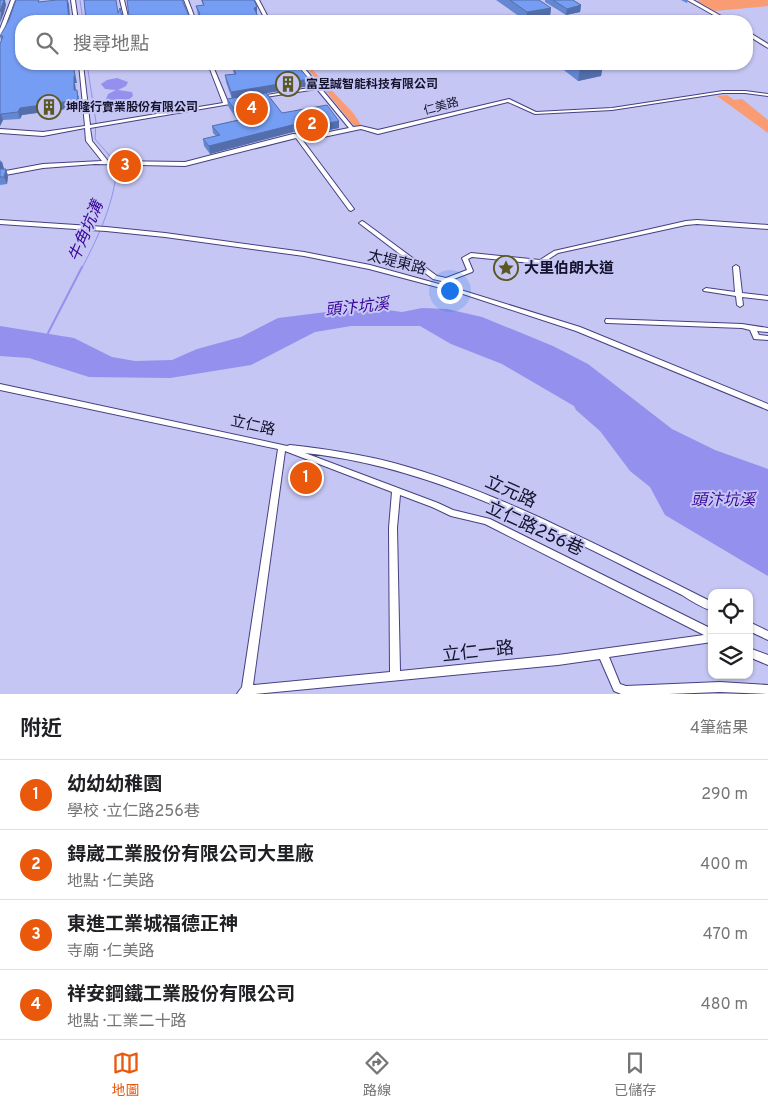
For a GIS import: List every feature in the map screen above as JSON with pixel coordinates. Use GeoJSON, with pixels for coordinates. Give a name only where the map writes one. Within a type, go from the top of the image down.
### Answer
{"type":"FeatureCollection","features":[{"type":"Feature","properties":{"kind":"main road"},"geometry":{"type":"LineString","coordinates":[[689,0],[715,15]]}},
{"type":"Feature","properties":{"kind":"main road"},"geometry":{"type":"LineString","coordinates":[[753,37],[768,46]]}},
{"type":"Feature","properties":{"kind":"street"},"geometry":{"type":"LineString","coordinates":[[0,35],[13,0]]}},
{"type":"Feature","properties":{"kind":"street"},"geometry":{"type":"LineString","coordinates":[[73,0],[75,15]]}},
{"type":"Feature","properties":{"kind":"street"},"geometry":{"type":"LineString","coordinates":[[122,0],[126,15]]}},
{"type":"Feature","properties":{"kind":"street"},"geometry":{"type":"LineString","coordinates":[[186,0],[192,15]]}},
{"type":"Feature","properties":{"kind":"street"},"geometry":{"type":"LineString","coordinates":[[257,0],[265,15]]}},
{"type":"Feature","properties":{"kind":"street"},"geometry":{"type":"LineString","coordinates":[[82,70],[90,144],[108,162]]}},
{"type":"Feature","properties":{"kind":"street"},"geometry":{"type":"LineString","coordinates":[[212,70],[226,103]]}},
{"type":"Feature","properties":{"kind":"street"},"geometry":{"type":"LineString","coordinates":[[304,70],[352,129]]}},
{"type":"Feature","properties":{"kind":"street"},"geometry":{"type":"LineString","coordinates":[[254,98],[318,88]]}},
{"type":"Feature","properties":{"kind":"street","name":"仁美路"},"geometry":{"type":"LineString","coordinates":[[0,174],[43,166],[108,162],[185,164],[293,136],[314,137],[363,127],[378,132],[507,100],[514,101],[535,113],[616,109],[724,92],[768,95]]}},
{"type":"Feature","properties":{"kind":"street"},"geometry":{"type":"LineString","coordinates":[[0,131],[43,134],[89,128],[244,100]]}},
{"type":"Feature","properties":{"kind":"street"},"geometry":{"type":"LineString","coordinates":[[298,137],[351,209]]}},
{"type":"Feature","properties":{"kind":"street","name":"太堤東路"},"geometry":{"type":"LineString","coordinates":[[0,222],[97,228],[304,254],[415,279],[524,310],[578,329],[768,407]]}},
{"type":"Feature","properties":{"kind":"street"},"geometry":{"type":"LineString","coordinates":[[362,222],[435,278],[446,280],[470,271],[465,258],[471,255],[541,262],[556,252],[686,223],[768,227]]}},
{"type":"Feature","properties":{"kind":"street"},"geometry":{"type":"LineString","coordinates":[[736,267],[740,305]]}},
{"type":"Feature","properties":{"kind":"street"},"geometry":{"type":"LineString","coordinates":[[706,290],[768,298]]}},
{"type":"Feature","properties":{"kind":"street"},"geometry":{"type":"LineString","coordinates":[[608,321],[768,330]]}},
{"type":"Feature","properties":{"kind":"street"},"geometry":{"type":"LineString","coordinates":[[753,328],[756,337],[768,338]]}},
{"type":"Feature","properties":{"kind":"street","name":"立仁路"},"geometry":{"type":"LineString","coordinates":[[0,387],[282,447],[245,692]]}},
{"type":"Feature","properties":{"kind":"street","name":"立仁路256巷"},"geometry":{"type":"LineString","coordinates":[[282,447],[435,505],[451,513],[487,521],[708,632]]}},
{"type":"Feature","properties":{"kind":"street","name":"立元路"},"geometry":{"type":"LineString","coordinates":[[282,447],[366,458],[442,479],[631,564],[708,605]]}},
{"type":"Feature","properties":{"kind":"street"},"geometry":{"type":"LineString","coordinates":[[395,676],[393,528],[396,490]]}},
{"type":"Feature","properties":{"kind":"street"},"geometry":{"type":"LineString","coordinates":[[753,628],[768,636]]}},
{"type":"Feature","properties":{"kind":"street","name":"立仁一路"},"geometry":{"type":"LineString","coordinates":[[245,692],[558,660],[708,639]]}},
{"type":"Feature","properties":{"kind":"street"},"geometry":{"type":"LineString","coordinates":[[602,653],[617,688],[626,691],[647,692],[720,687],[768,690]]}},
{"type":"Feature","properties":{"kind":"street"},"geometry":{"type":"LineString","coordinates":[[753,654],[768,660]]}},
{"type":"Feature","properties":{"kind":"shaded area"},"geometry":{"type":"Polygon","coordinates":[[[768,0],[768,6],[715,11],[696,1],[768,0]]]}},
{"type":"Feature","properties":{"kind":"shaded area"},"geometry":{"type":"Polygon","coordinates":[[[309,70],[313,70],[354,114],[361,125],[354,126],[309,70]]]}},
{"type":"Feature","properties":{"kind":"shaded area"},"geometry":{"type":"Polygon","coordinates":[[[727,95],[734,100],[742,99],[768,120],[768,133],[717,96],[727,95]]]}},
{"type":"Feature","properties":{"kind":"water"},"geometry":{"type":"Polygon","coordinates":[[[117,78],[128,82],[126,86],[118,90],[132,92],[133,96],[127,100],[113,102],[106,99],[108,94],[116,90],[105,89],[101,84],[107,80],[117,78]]]}},
{"type":"Feature","properties":{"kind":"water","name":"頭汴坑溪"},"geometry":{"type":"Polygon","coordinates":[[[367,307],[402,312],[422,308],[447,309],[482,317],[553,346],[588,364],[672,429],[715,450],[768,469],[768,576],[665,515],[650,487],[630,471],[600,431],[574,406],[502,364],[451,344],[420,326],[351,326],[315,332],[251,365],[170,378],[89,377],[29,358],[0,356],[0,326],[74,338],[112,357],[135,361],[172,360],[197,349],[241,337],[278,318],[367,307]]]}},
{"type":"Feature","properties":{"kind":"building"},"geometry":{"type":"Polygon","coordinates":[[[0,0],[4,0],[0,12],[0,0]]]}},
{"type":"Feature","properties":{"kind":"building"},"geometry":{"type":"Polygon","coordinates":[[[16,0],[39,0],[38,2],[67,0],[68,15],[15,15],[15,70],[74,70],[74,90],[77,90],[78,100],[20,108],[18,112],[0,115],[0,44],[3,36],[0,36],[9,20],[16,0]]]}},
{"type":"Feature","properties":{"kind":"building"},"geometry":{"type":"Polygon","coordinates":[[[84,0],[116,0],[118,13],[120,8],[122,15],[85,15],[84,0]]]}},
{"type":"Feature","properties":{"kind":"building"},"geometry":{"type":"Polygon","coordinates":[[[127,0],[182,0],[189,15],[133,15],[129,15],[127,0]]]}},
{"type":"Feature","properties":{"kind":"building"},"geometry":{"type":"Polygon","coordinates":[[[202,0],[254,0],[257,7],[254,8],[257,15],[198,15],[200,14],[196,6],[204,5],[202,0]]]}},
{"type":"Feature","properties":{"kind":"building"},"geometry":{"type":"Polygon","coordinates":[[[510,0],[539,0],[551,8],[527,12],[510,0]]]}},
{"type":"Feature","properties":{"kind":"building"},"geometry":{"type":"Polygon","coordinates":[[[553,0],[573,0],[581,5],[567,9],[553,0]]]}},
{"type":"Feature","properties":{"kind":"building"},"geometry":{"type":"Polygon","coordinates":[[[234,70],[301,70],[309,79],[231,92],[225,75],[236,74],[234,70]]]}},
{"type":"Feature","properties":{"kind":"building"},"geometry":{"type":"Polygon","coordinates":[[[266,93],[282,113],[327,105],[339,121],[313,126],[292,125],[209,146],[203,139],[220,135],[212,126],[239,120],[237,118],[240,117],[227,99],[266,93]]]}},
{"type":"Feature","properties":{"kind":"building"},"geometry":{"type":"Polygon","coordinates":[[[0,169],[6,169],[4,177],[0,177],[0,169]]]}},
{"type":"Feature","properties":{"kind":"waterway","name":"牛角坑溝"},"geometry":{"type":"LineString","coordinates":[[80,0],[82,15]]}},
{"type":"Feature","properties":{"kind":"waterway","name":"牛角坑溝"},"geometry":{"type":"LineString","coordinates":[[82,268],[110,205],[117,164],[95,139],[96,122],[88,70]]}},
{"type":"Feature","properties":{"kind":"waterway","name":"牛角坑溝"},"geometry":{"type":"LineString","coordinates":[[48,333],[82,267]]}},
{"type":"Feature","properties":{"kind":"place","name":"富昱誠智能科技有限公司"},"geometry":{"type":"Point","coordinates":[288,84]}},
{"type":"Feature","properties":{"kind":"place","name":"坤隆行實業股份有限公司"},"geometry":{"type":"Point","coordinates":[49,107]}},
{"type":"Feature","properties":{"kind":"place","name":"祥安鋼鐵工業股份有限公司"},"geometry":{"type":"Point","coordinates":[252,109]}},
{"type":"Feature","properties":{"kind":"place","name":"鍀崴工業股份有限公司大里廠"},"geometry":{"type":"Point","coordinates":[312,125]}},
{"type":"Feature","properties":{"kind":"place","name":"東進工業城福德正神"},"geometry":{"type":"Point","coordinates":[125,166]}},
{"type":"Feature","properties":{"kind":"place","name":"大里伯朗大道"},"geometry":{"type":"Point","coordinates":[506,268]}},
{"type":"Feature","properties":{"kind":"place","name":"幼幼幼稚園"},"geometry":{"type":"Point","coordinates":[306,478]}}]}
